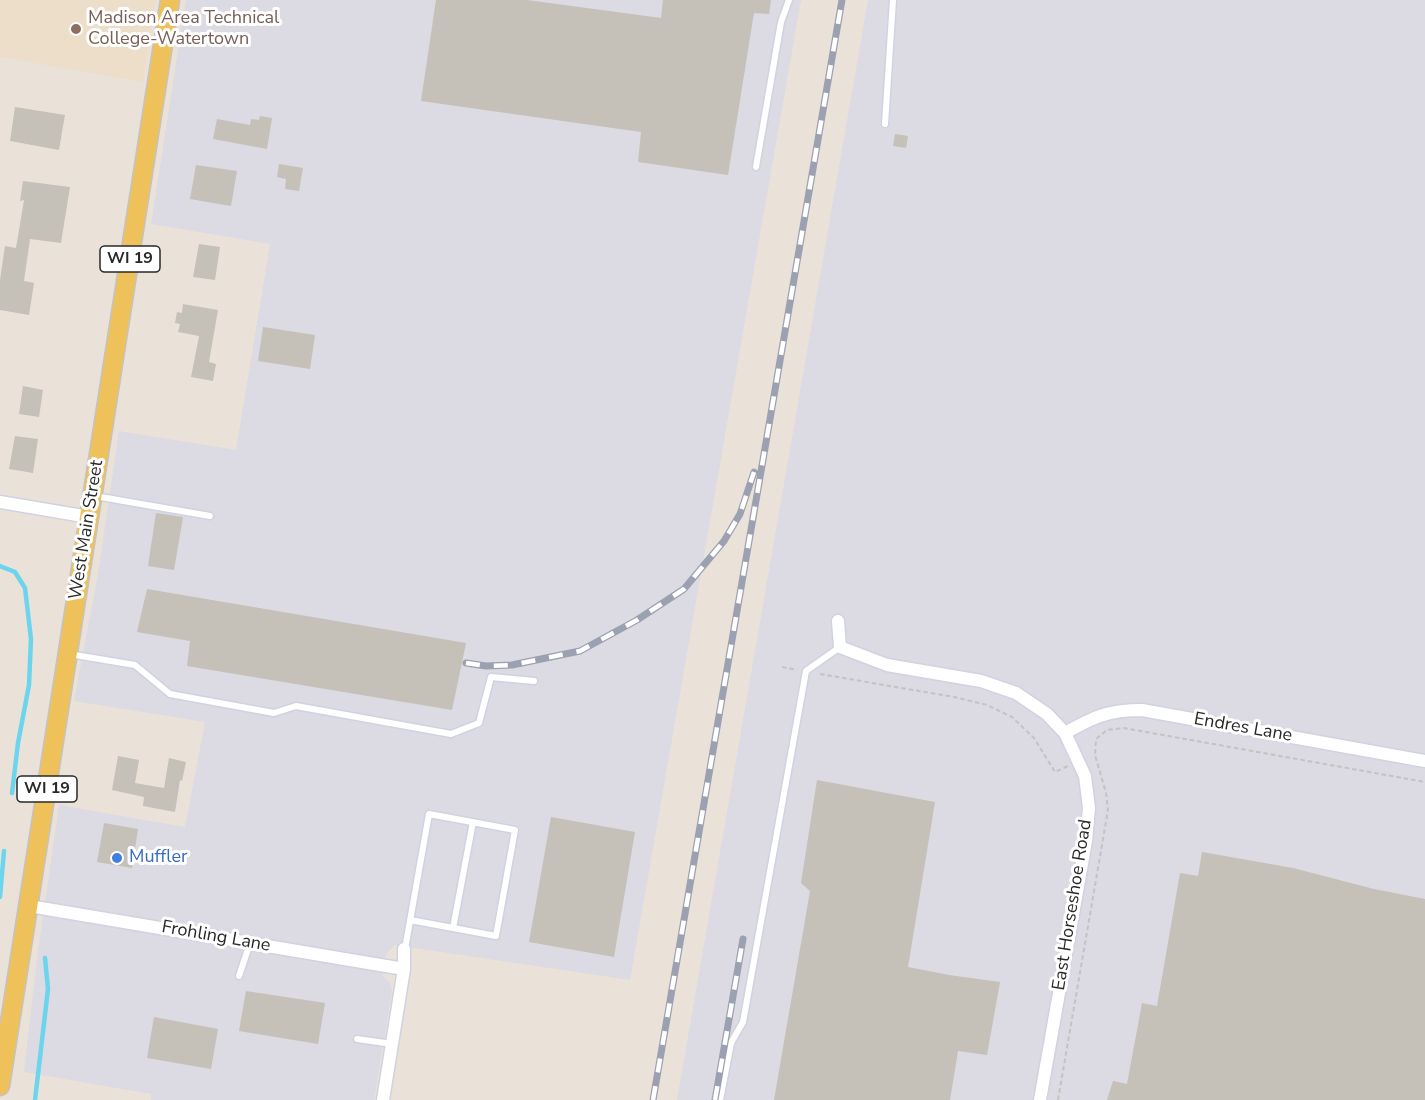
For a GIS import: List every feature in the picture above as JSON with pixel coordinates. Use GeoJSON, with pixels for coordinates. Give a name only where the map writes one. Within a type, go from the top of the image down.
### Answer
{"type":"FeatureCollection","features":[{"type":"Feature","properties":{"kind":"main road","name":"West Main Street"},"geometry":{"type":"LineString","coordinates":[[0,1086],[170,0]]}},
{"type":"Feature","properties":{"kind":"main road","name":"West Main Street"},"geometry":{"type":"LineString","coordinates":[[4,1060],[4,1100]]}},
{"type":"Feature","properties":{"kind":"street"},"geometry":{"type":"LineString","coordinates":[[0,502],[90,517]]}},
{"type":"Feature","properties":{"kind":"street"},"geometry":{"type":"LineString","coordinates":[[838,621],[840,647]]}},
{"type":"Feature","properties":{"kind":"street","name":"East Horseshoe Road"},"geometry":{"type":"LineString","coordinates":[[840,647],[887,665],[981,681],[1016,693],[1047,714],[1065,733],[1085,776],[1089,808],[1086,841],[1040,1100]]}},
{"type":"Feature","properties":{"kind":"street","name":"Endres Lane"},"geometry":{"type":"LineString","coordinates":[[1065,733],[1107,713],[1142,710],[1425,761]]}},
{"type":"Feature","properties":{"kind":"street","name":"Frohling Lane"},"geometry":{"type":"LineString","coordinates":[[29,906],[404,969]]}},
{"type":"Feature","properties":{"kind":"street"},"geometry":{"type":"LineString","coordinates":[[383,1100],[404,969],[405,949]]}},
{"type":"Feature","properties":{"kind":"lane"},"geometry":{"type":"LineString","coordinates":[[756,167],[781,22],[789,0]]}},
{"type":"Feature","properties":{"kind":"lane"},"geometry":{"type":"LineString","coordinates":[[885,124],[893,0]]}},
{"type":"Feature","properties":{"kind":"lane"},"geometry":{"type":"LineString","coordinates":[[93,496],[210,516]]}},
{"type":"Feature","properties":{"kind":"lane"},"geometry":{"type":"LineString","coordinates":[[720,1100],[731,1043],[743,1022],[806,671],[840,647]]}},
{"type":"Feature","properties":{"kind":"lane"},"geometry":{"type":"LineString","coordinates":[[68,654],[135,665],[170,694],[274,713],[296,706],[451,734],[479,723],[491,677],[534,681]]}},
{"type":"Feature","properties":{"kind":"lane"},"geometry":{"type":"LineString","coordinates":[[405,949],[410,920],[429,814],[515,830],[496,936],[410,920]]}},
{"type":"Feature","properties":{"kind":"lane"},"geometry":{"type":"LineString","coordinates":[[453,928],[473,822]]}},
{"type":"Feature","properties":{"kind":"lane"},"geometry":{"type":"LineString","coordinates":[[239,976],[250,943]]}},
{"type":"Feature","properties":{"kind":"lane"},"geometry":{"type":"LineString","coordinates":[[357,1039],[392,1044]]}},
{"type":"Feature","properties":{"kind":"path"},"geometry":{"type":"LineString","coordinates":[[782,667],[954,697],[987,705],[1012,717],[1034,738],[1055,772],[1095,755]]}},
{"type":"Feature","properties":{"kind":"path"},"geometry":{"type":"LineString","coordinates":[[1058,1100],[1108,810],[1106,793],[1095,755],[1096,739],[1107,730],[1124,728],[1425,782]]}},
{"type":"Feature","properties":{"kind":"shaded area","name":"Madison Area Technical College-Watertown"},"geometry":{"type":"Polygon","coordinates":[[[0,0],[156,0],[143,82],[0,57],[0,0]]]}},
{"type":"Feature","properties":{"kind":"shaded area"},"geometry":{"type":"Polygon","coordinates":[[[186,0],[801,0],[630,980],[394,945],[386,954],[383,976],[390,982],[392,991],[374,1100],[151,1100],[151,1094],[24,1072],[37,958],[59,805],[185,827],[205,722],[74,701],[98,574],[119,431],[236,450],[270,244],[151,224],[186,0]]]}},
{"type":"Feature","properties":{"kind":"shaded area"},"geometry":{"type":"Polygon","coordinates":[[[868,0],[1425,0],[1425,1100],[677,1100],[868,0]]]}},
{"type":"Feature","properties":{"kind":"building"},"geometry":{"type":"Polygon","coordinates":[[[436,0],[527,0],[661,18],[663,0],[771,0],[769,14],[754,13],[728,175],[638,162],[641,132],[421,101],[436,0]]]}},
{"type":"Feature","properties":{"kind":"building"},"geometry":{"type":"Polygon","coordinates":[[[15,107],[65,115],[59,150],[10,141],[15,107]]]}},
{"type":"Feature","properties":{"kind":"building"},"geometry":{"type":"Polygon","coordinates":[[[260,116],[272,118],[267,149],[213,139],[217,119],[250,125],[251,119],[259,120],[260,116]]]}},
{"type":"Feature","properties":{"kind":"building"},"geometry":{"type":"Polygon","coordinates":[[[895,134],[908,136],[906,148],[893,146],[895,134]]]}},
{"type":"Feature","properties":{"kind":"building"},"geometry":{"type":"Polygon","coordinates":[[[279,164],[303,168],[299,191],[285,189],[286,179],[277,177],[279,164]]]}},
{"type":"Feature","properties":{"kind":"building"},"geometry":{"type":"Polygon","coordinates":[[[196,165],[237,171],[231,206],[190,199],[196,165]]]}},
{"type":"Feature","properties":{"kind":"building"},"geometry":{"type":"Polygon","coordinates":[[[23,181],[70,187],[61,243],[30,239],[24,281],[34,283],[29,315],[0,310],[0,280],[5,246],[16,248],[24,200],[20,201],[23,181]]]}},
{"type":"Feature","properties":{"kind":"building"},"geometry":{"type":"Polygon","coordinates":[[[199,244],[220,247],[215,280],[193,277],[199,244]]]}},
{"type":"Feature","properties":{"kind":"building"},"geometry":{"type":"Polygon","coordinates":[[[183,304],[218,310],[209,362],[216,364],[213,381],[191,377],[199,336],[178,332],[180,324],[175,323],[177,312],[182,313],[183,304]]]}},
{"type":"Feature","properties":{"kind":"building"},"geometry":{"type":"Polygon","coordinates":[[[263,327],[315,335],[310,369],[258,361],[263,327]]]}},
{"type":"Feature","properties":{"kind":"building"},"geometry":{"type":"Polygon","coordinates":[[[23,386],[43,390],[39,417],[19,414],[23,386]]]}},
{"type":"Feature","properties":{"kind":"building"},"geometry":{"type":"Polygon","coordinates":[[[15,436],[38,439],[33,473],[9,469],[15,436]]]}},
{"type":"Feature","properties":{"kind":"building"},"geometry":{"type":"Polygon","coordinates":[[[156,513],[183,517],[174,570],[148,566],[156,513]]]}},
{"type":"Feature","properties":{"kind":"building"},"geometry":{"type":"Polygon","coordinates":[[[147,589],[466,643],[452,710],[187,666],[190,641],[137,632],[147,589]]]}},
{"type":"Feature","properties":{"kind":"building"},"geometry":{"type":"Polygon","coordinates":[[[118,756],[139,760],[135,783],[164,788],[169,758],[186,762],[182,781],[180,780],[175,812],[143,806],[144,797],[112,790],[118,756]]]}},
{"type":"Feature","properties":{"kind":"building"},"geometry":{"type":"Polygon","coordinates":[[[817,780],[935,802],[908,967],[1000,982],[987,1055],[958,1051],[950,1100],[774,1100],[810,891],[801,883],[817,780]]]}},
{"type":"Feature","properties":{"kind":"building"},"geometry":{"type":"Polygon","coordinates":[[[551,817],[635,832],[614,957],[529,942],[551,817]]]}},
{"type":"Feature","properties":{"kind":"building"},"geometry":{"type":"Polygon","coordinates":[[[104,823],[138,829],[132,868],[97,862],[104,823]]]}},
{"type":"Feature","properties":{"kind":"building"},"geometry":{"type":"Polygon","coordinates":[[[1202,852],[1293,868],[1374,889],[1425,899],[1425,1100],[1107,1100],[1113,1081],[1127,1084],[1142,1003],[1157,1006],[1180,873],[1198,876],[1202,852]]]}},
{"type":"Feature","properties":{"kind":"building"},"geometry":{"type":"Polygon","coordinates":[[[246,991],[325,1003],[318,1044],[239,1031],[246,991]]]}},
{"type":"Feature","properties":{"kind":"building"},"geometry":{"type":"Polygon","coordinates":[[[154,1017],[218,1029],[211,1069],[147,1058],[154,1017]]]}},
{"type":"Feature","properties":{"kind":"waterway"},"geometry":{"type":"LineString","coordinates":[[0,566],[15,572],[25,588],[31,639],[29,685],[18,743],[12,793]]}},
{"type":"Feature","properties":{"kind":"waterway"},"geometry":{"type":"LineString","coordinates":[[0,897],[4,851]]}},
{"type":"Feature","properties":{"kind":"waterway"},"geometry":{"type":"LineString","coordinates":[[35,1100],[48,989],[45,958]]}},
{"type":"Feature","properties":{"kind":"railway"},"geometry":{"type":"LineString","coordinates":[[653,1100],[842,0]]}},
{"type":"Feature","properties":{"kind":"railway"},"geometry":{"type":"LineString","coordinates":[[466,663],[486,666],[512,665],[580,651],[637,620],[684,589],[724,541],[740,514],[754,472]]}},
{"type":"Feature","properties":{"kind":"railway"},"geometry":{"type":"LineString","coordinates":[[715,1100],[743,939]]}},
{"type":"Feature","properties":{"kind":"place","name":"Madison Area Technical College-Watertown"},"geometry":{"type":"Point","coordinates":[76,29]}},
{"type":"Feature","properties":{"kind":"place","name":"Muffler"},"geometry":{"type":"Point","coordinates":[117,858]}}]}
